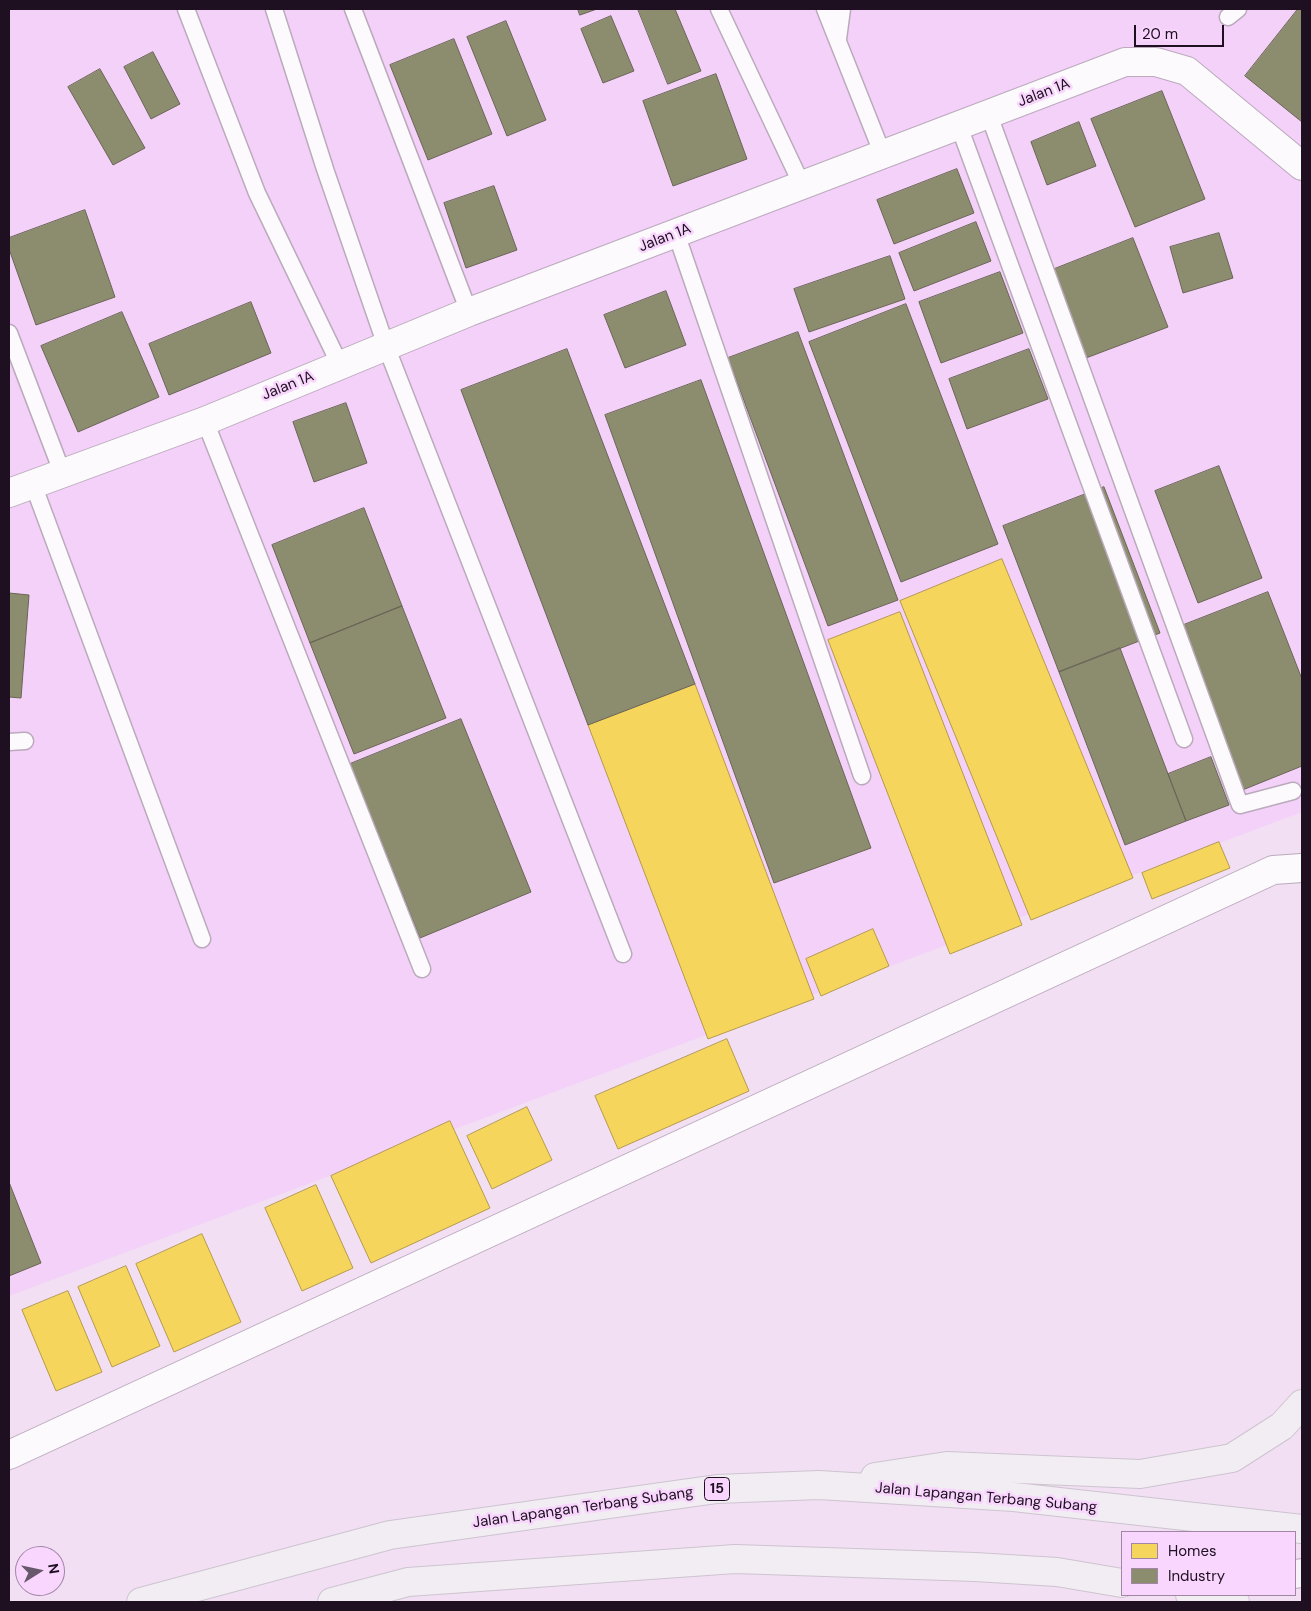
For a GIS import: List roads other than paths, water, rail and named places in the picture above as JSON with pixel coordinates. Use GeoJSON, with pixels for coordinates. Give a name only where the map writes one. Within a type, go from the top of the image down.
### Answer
{"type":"FeatureCollection","features":[{"type":"Feature","properties":{"kind":"main road"},"geometry":{"type":"LineString","coordinates":[[820,1485],[947,1466],[1140,1474],[1232,1458],[1282,1426],[1302,1404]]}},
{"type":"Feature","properties":{"kind":"main road","name":"Jalan Lapangan Terbang Subang"},"geometry":{"type":"LineString","coordinates":[[141,1602],[390,1535],[718,1489],[820,1485],[1014,1497],[1302,1529]]}},
{"type":"Feature","properties":{"kind":"main road"},"geometry":{"type":"LineString","coordinates":[[332,1602],[408,1582],[735,1559],[975,1567],[1057,1572],[1121,1583]]}},
{"type":"Feature","properties":{"kind":"main road"},"geometry":{"type":"LineString","coordinates":[[1196,1596],[1235,1602]]}},
{"type":"Feature","properties":{"kind":"street","name":"Jalan 1A"},"geometry":{"type":"LineString","coordinates":[[21,489],[62,472],[205,421],[469,312],[1125,62],[1156,62],[1187,70],[1302,166]]}},
{"type":"Feature","properties":{"kind":"street"},"geometry":{"type":"LineString","coordinates":[[9,1455],[1273,870],[1302,868]]}},
{"type":"Feature","properties":{"kind":"street"},"geometry":{"type":"LineString","coordinates":[[1057,1572],[1121,1575]]}},
{"type":"Feature","properties":{"kind":"lane"},"geometry":{"type":"LineString","coordinates":[[186,9],[257,193],[340,365]]}},
{"type":"Feature","properties":{"kind":"lane"},"geometry":{"type":"LineString","coordinates":[[274,9],[325,169],[386,346],[623,954]]}},
{"type":"Feature","properties":{"kind":"lane"},"geometry":{"type":"LineString","coordinates":[[353,9],[469,312]]}},
{"type":"Feature","properties":{"kind":"lane"},"geometry":{"type":"LineString","coordinates":[[719,9],[802,185]]}},
{"type":"Feature","properties":{"kind":"lane"},"geometry":{"type":"LineString","coordinates":[[824,9],[883,155]]}},
{"type":"Feature","properties":{"kind":"lane"},"geometry":{"type":"LineString","coordinates":[[837,41],[842,9]]}},
{"type":"Feature","properties":{"kind":"lane"},"geometry":{"type":"LineString","coordinates":[[989,115],[1240,805],[1293,791]]}},
{"type":"Feature","properties":{"kind":"lane"},"geometry":{"type":"LineString","coordinates":[[959,126],[1184,739]]}},
{"type":"Feature","properties":{"kind":"lane"},"geometry":{"type":"LineString","coordinates":[[676,234],[862,776]]}},
{"type":"Feature","properties":{"kind":"lane"},"geometry":{"type":"LineString","coordinates":[[9,333],[62,472]]}},
{"type":"Feature","properties":{"kind":"lane"},"geometry":{"type":"LineString","coordinates":[[205,421],[422,969]]}},
{"type":"Feature","properties":{"kind":"lane"},"geometry":{"type":"LineString","coordinates":[[21,489],[202,939]]}},
{"type":"Feature","properties":{"kind":"lane"},"geometry":{"type":"LineString","coordinates":[[9,742],[26,741]]}}]}
